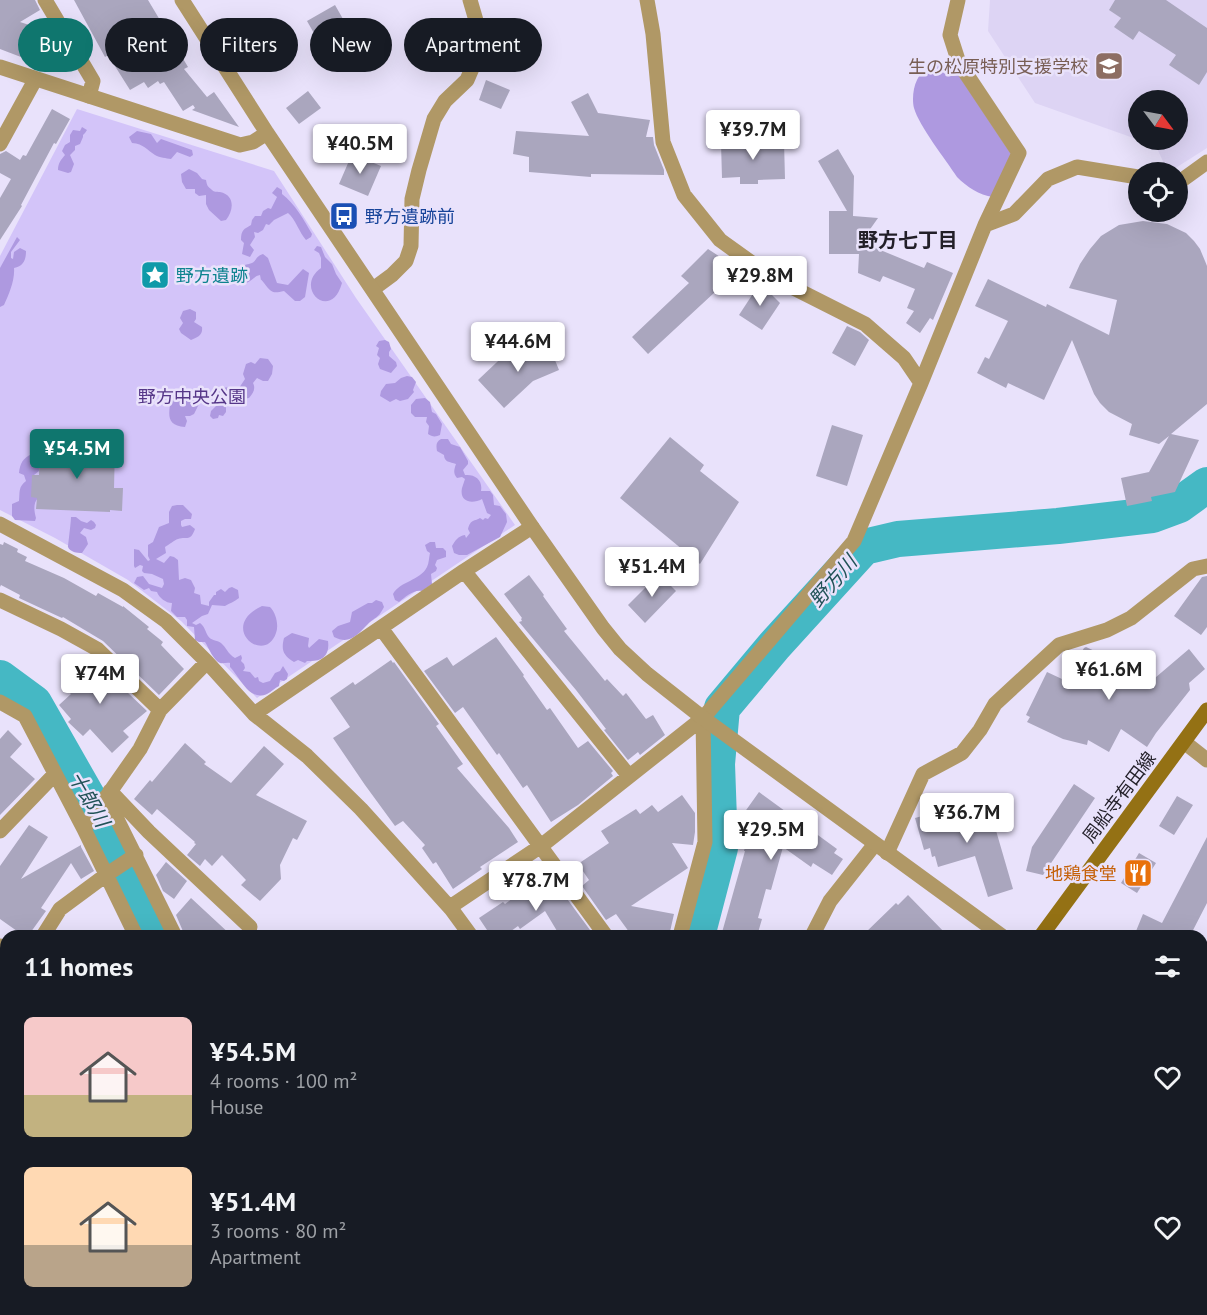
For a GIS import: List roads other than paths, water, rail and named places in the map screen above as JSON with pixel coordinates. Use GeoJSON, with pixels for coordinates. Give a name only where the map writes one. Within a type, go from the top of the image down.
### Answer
{"type":"FeatureCollection","features":[{"type":"Feature","properties":{"kind":"main road","name":"周船寺有田線"},"geometry":{"type":"LineString","coordinates":[[1045,930],[1207,710]]}},
{"type":"Feature","properties":{"kind":"street"},"geometry":{"type":"LineString","coordinates":[[45,0],[93,81],[89,96]]}},
{"type":"Feature","properties":{"kind":"street"},"geometry":{"type":"LineString","coordinates":[[372,289],[392,275],[406,261],[411,246],[412,199],[434,119],[445,101],[467,80],[479,52],[480,34],[470,0]]}},
{"type":"Feature","properties":{"kind":"street"},"geometry":{"type":"LineString","coordinates":[[647,0],[653,34],[663,142],[684,195],[720,240],[770,276],[865,324],[904,358],[921,383]]}},
{"type":"Feature","properties":{"kind":"street"},"geometry":{"type":"LineString","coordinates":[[450,908],[541,846],[704,718],[854,542],[985,225],[1019,153],[959,63],[950,35],[958,0]]}},
{"type":"Feature","properties":{"kind":"street"},"geometry":{"type":"LineString","coordinates":[[188,3],[267,133],[532,527],[620,649],[647,674],[704,718],[994,930]]}},
{"type":"Feature","properties":{"kind":"street"},"geometry":{"type":"LineString","coordinates":[[0,68],[240,145],[252,142],[267,133]]}},
{"type":"Feature","properties":{"kind":"street"},"geometry":{"type":"LineString","coordinates":[[0,144],[35,80]]}},
{"type":"Feature","properties":{"kind":"street"},"geometry":{"type":"LineString","coordinates":[[1188,176],[1207,162]]}},
{"type":"Feature","properties":{"kind":"street"},"geometry":{"type":"LineString","coordinates":[[985,225],[1014,214],[1048,179],[1077,168],[1128,176]]}},
{"type":"Feature","properties":{"kind":"street"},"geometry":{"type":"LineString","coordinates":[[0,525],[123,590],[166,621],[254,714],[307,756],[361,809],[450,908],[466,930]]}},
{"type":"Feature","properties":{"kind":"street"},"geometry":{"type":"LineString","coordinates":[[254,714],[532,527]]}},
{"type":"Feature","properties":{"kind":"street"},"geometry":{"type":"LineString","coordinates":[[815,930],[830,901],[881,848],[923,774],[963,753],[981,730],[995,704],[1059,645],[1107,630],[1131,618],[1193,569],[1207,566]]}},
{"type":"Feature","properties":{"kind":"street"},"geometry":{"type":"LineString","coordinates":[[464,571],[629,776]]}},
{"type":"Feature","properties":{"kind":"street"},"geometry":{"type":"LineString","coordinates":[[0,600],[98,649],[160,710]]}},
{"type":"Feature","properties":{"kind":"street"},"geometry":{"type":"LineString","coordinates":[[381,628],[602,930]]}},
{"type":"Feature","properties":{"kind":"street"},"geometry":{"type":"LineString","coordinates":[[84,829],[140,749],[160,710],[207,662]]}},
{"type":"Feature","properties":{"kind":"street"},"geometry":{"type":"LineString","coordinates":[[0,702],[25,716],[133,930]]}},
{"type":"Feature","properties":{"kind":"street"},"geometry":{"type":"LineString","coordinates":[[682,930],[705,842],[704,718]]}},
{"type":"Feature","properties":{"kind":"street"},"geometry":{"type":"LineString","coordinates":[[1184,742],[1207,760]]}},
{"type":"Feature","properties":{"kind":"street"},"geometry":{"type":"LineString","coordinates":[[0,831],[55,774]]}},
{"type":"Feature","properties":{"kind":"street"},"geometry":{"type":"LineString","coordinates":[[108,794],[172,930]]}},
{"type":"Feature","properties":{"kind":"street"},"geometry":{"type":"LineString","coordinates":[[108,794],[250,927]]}},
{"type":"Feature","properties":{"kind":"street"},"geometry":{"type":"LineString","coordinates":[[47,930],[60,909],[136,855]]}},
{"type":"Feature","properties":{"kind":"waterway","name":"野方川"},"geometry":{"type":"LineString","coordinates":[[699,930],[720,848],[717,764],[722,708],[774,646],[864,547],[898,539],[1058,526],[1152,515],[1179,505],[1207,485]]}},
{"type":"Feature","properties":{"kind":"waterway","name":"十郎川"},"geometry":{"type":"LineString","coordinates":[[0,678],[34,703],[107,831],[154,930]]}},
{"type":"Feature","properties":{"kind":"place","name":"生の松原特別支援学校"},"geometry":{"type":"Point","coordinates":[1109,66]}},
{"type":"Feature","properties":{"kind":"place","name":"野方遺跡前"},"geometry":{"type":"Point","coordinates":[344,216]}},
{"type":"Feature","properties":{"kind":"place","name":"野方遺跡"},"geometry":{"type":"Point","coordinates":[155,275]}},
{"type":"Feature","properties":{"kind":"place","name":"地鶏食堂"},"geometry":{"type":"Point","coordinates":[1138,873]}},
{"type":"Feature","properties":{"kind":"district","name":"野方七丁目"},"geometry":{"type":"Point","coordinates":[908,240]}},
{"type":"Feature","properties":{"kind":"park label","name":"野方中央公園"},"geometry":{"type":"Point","coordinates":[192,396]}}]}
